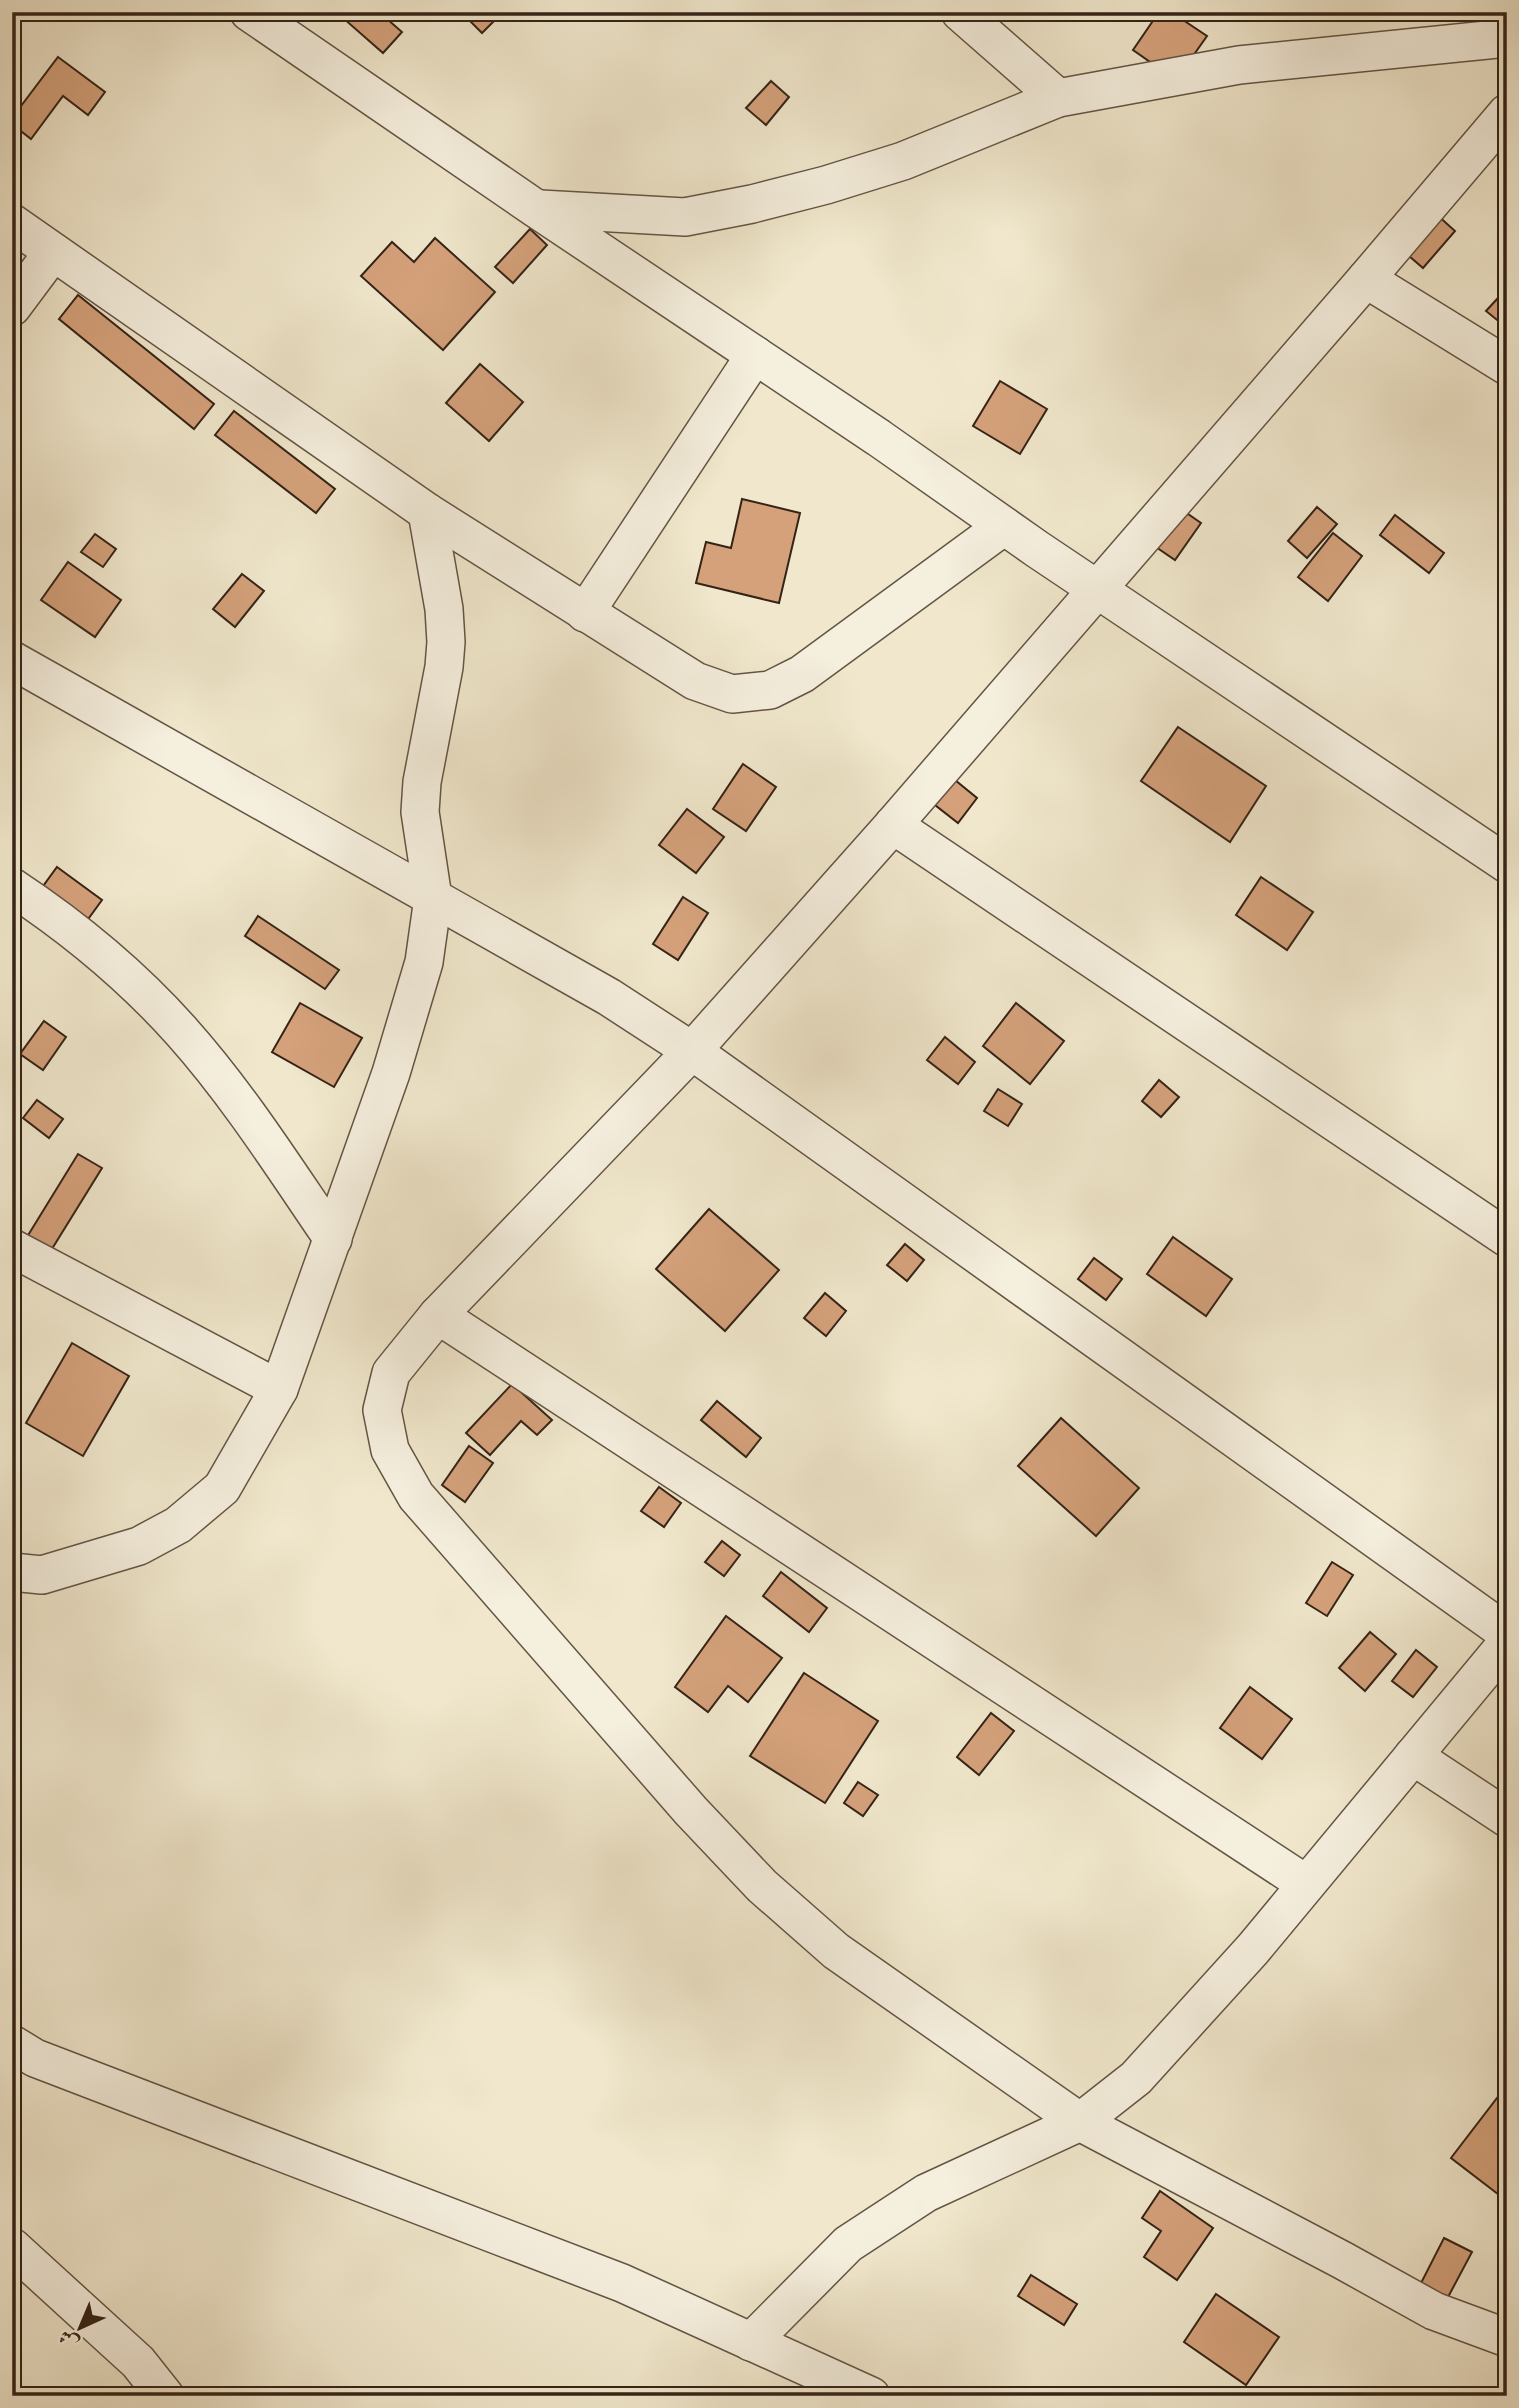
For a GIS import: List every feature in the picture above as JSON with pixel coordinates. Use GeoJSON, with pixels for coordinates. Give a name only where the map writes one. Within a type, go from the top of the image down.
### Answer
{"type":"FeatureCollection","features":[{"type":"Feature","properties":{"kind":"street"},"geometry":{"type":"LineString","coordinates":[[249,12],[535,208],[879,438],[1097,589],[1497,849]]}},
{"type":"Feature","properties":{"kind":"street"},"geometry":{"type":"LineString","coordinates":[[960,12],[1059,98]]}},
{"type":"Feature","properties":{"kind":"street"},"geometry":{"type":"LineString","coordinates":[[535,208],[685,217],[752,204],[826,185],[903,161],[1059,98],[1239,65],[1505,36]]}},
{"type":"Feature","properties":{"kind":"street"},"geometry":{"type":"LineString","coordinates":[[1507,113],[893,825],[692,1051],[438,1315],[391,1373],[383,1410],[390,1450],[416,1496],[681,1801],[762,1886],[836,1951],[1080,2122],[1434,2311],[1507,2338]]}},
{"type":"Feature","properties":{"kind":"street"},"geometry":{"type":"LineString","coordinates":[[12,223],[428,512],[695,681],[732,694],[770,690],[802,674],[1004,526]]}},
{"type":"Feature","properties":{"kind":"street"},"geometry":{"type":"LineString","coordinates":[[12,307],[53,252]]}},
{"type":"Feature","properties":{"kind":"street"},"geometry":{"type":"LineString","coordinates":[[1366,279],[1507,366]]}},
{"type":"Feature","properties":{"kind":"street"},"geometry":{"type":"LineString","coordinates":[[585,613],[755,355]]}},
{"type":"Feature","properties":{"kind":"street"},"geometry":{"type":"LineString","coordinates":[[12,1572],[43,1576],[139,1546],[178,1525],[222,1488],[279,1389],[391,1073],[424,962],[433,898],[420,812],[422,782],[446,642],[444,609],[428,512]]}},
{"type":"Feature","properties":{"kind":"street"},"geometry":{"type":"LineString","coordinates":[[12,660],[609,997],[692,1051],[1507,1633]]}},
{"type":"Feature","properties":{"kind":"street"},"geometry":{"type":"LineString","coordinates":[[893,825],[1507,1238]]}},
{"type":"Feature","properties":{"kind":"street"},"geometry":{"type":"LineString","coordinates":[[12,887],[47,910],[114,965],[181,1031],[221,1080],[333,1239]]}},
{"type":"Feature","properties":{"kind":"street"},"geometry":{"type":"LineString","coordinates":[[12,1248],[279,1389]]}},
{"type":"Feature","properties":{"kind":"street"},"geometry":{"type":"LineString","coordinates":[[438,1315],[1306,1884]]}},
{"type":"Feature","properties":{"kind":"street"},"geometry":{"type":"LineString","coordinates":[[751,2342],[848,2244],[926,2193],[1080,2122],[1136,2078],[1253,1949],[1507,1643]]}},
{"type":"Feature","properties":{"kind":"street"},"geometry":{"type":"LineString","coordinates":[[1413,1756],[1507,1818]]}},
{"type":"Feature","properties":{"kind":"street"},"geometry":{"type":"LineString","coordinates":[[12,2044],[35,2058],[622,2283],[870,2396]]}},
{"type":"Feature","properties":{"kind":"street"},"geometry":{"type":"LineString","coordinates":[[12,2246],[138,2362],[165,2396]]}},
{"type":"Feature","properties":{"kind":"building"},"geometry":{"type":"Polygon","coordinates":[[[348,12],[379,12],[402,32],[383,53],[343,18],[348,12]]]}},
{"type":"Feature","properties":{"kind":"building"},"geometry":{"type":"Polygon","coordinates":[[[503,12],[482,33],[463,14],[503,12]]]}},
{"type":"Feature","properties":{"kind":"building"},"geometry":{"type":"Polygon","coordinates":[[[1159,12],[1171,12],[1207,36],[1176,80],[1133,50],[1159,12]]]}},
{"type":"Feature","properties":{"kind":"building"},"geometry":{"type":"Polygon","coordinates":[[[58,57],[105,92],[88,115],[63,96],[31,139],[12,124],[12,118],[58,57]]]}},
{"type":"Feature","properties":{"kind":"building"},"geometry":{"type":"Polygon","coordinates":[[[771,81],[789,97],[766,125],[746,108],[771,81]]]}},
{"type":"Feature","properties":{"kind":"building"},"geometry":{"type":"Polygon","coordinates":[[[1435,213],[1455,231],[1423,268],[1402,250],[1435,213]]]}},
{"type":"Feature","properties":{"kind":"building"},"geometry":{"type":"Polygon","coordinates":[[[530,229],[547,245],[513,283],[495,267],[530,229]]]}},
{"type":"Feature","properties":{"kind":"building"},"geometry":{"type":"Polygon","coordinates":[[[435,238],[495,292],[443,350],[361,276],[392,242],[414,262],[435,238]]]}},
{"type":"Feature","properties":{"kind":"building"},"geometry":{"type":"Polygon","coordinates":[[[78,295],[214,404],[194,429],[59,319],[78,295]]]}},
{"type":"Feature","properties":{"kind":"building"},"geometry":{"type":"Polygon","coordinates":[[[1498,298],[1507,306],[1507,328],[1486,311],[1498,298]]]}},
{"type":"Feature","properties":{"kind":"building"},"geometry":{"type":"Polygon","coordinates":[[[480,364],[523,402],[489,441],[446,403],[480,364]]]}},
{"type":"Feature","properties":{"kind":"building"},"geometry":{"type":"Polygon","coordinates":[[[1000,381],[1047,409],[1020,454],[973,426],[1000,381]]]}},
{"type":"Feature","properties":{"kind":"building"},"geometry":{"type":"Polygon","coordinates":[[[234,411],[335,489],[316,513],[215,435],[234,411]]]}},
{"type":"Feature","properties":{"kind":"building"},"geometry":{"type":"Polygon","coordinates":[[[742,499],[800,513],[779,603],[696,583],[706,542],[731,548],[742,499]]]}},
{"type":"Feature","properties":{"kind":"building"},"geometry":{"type":"Polygon","coordinates":[[[1178,507],[1201,523],[1175,560],[1153,545],[1178,507]]]}},
{"type":"Feature","properties":{"kind":"building"},"geometry":{"type":"Polygon","coordinates":[[[1317,507],[1337,524],[1307,558],[1288,541],[1317,507]]]}},
{"type":"Feature","properties":{"kind":"building"},"geometry":{"type":"Polygon","coordinates":[[[1395,515],[1444,553],[1429,573],[1380,535],[1395,515]]]}},
{"type":"Feature","properties":{"kind":"building"},"geometry":{"type":"Polygon","coordinates":[[[1333,533],[1362,556],[1328,601],[1298,577],[1333,533]]]}},
{"type":"Feature","properties":{"kind":"building"},"geometry":{"type":"Polygon","coordinates":[[[95,534],[116,549],[103,567],[81,552],[95,534]]]}},
{"type":"Feature","properties":{"kind":"building"},"geometry":{"type":"Polygon","coordinates":[[[68,562],[121,600],[95,637],[41,600],[68,562]]]}},
{"type":"Feature","properties":{"kind":"building"},"geometry":{"type":"Polygon","coordinates":[[[242,574],[264,591],[235,627],[213,609],[242,574]]]}},
{"type":"Feature","properties":{"kind":"building"},"geometry":{"type":"Polygon","coordinates":[[[1178,727],[1266,786],[1230,842],[1141,781],[1178,727]]]}},
{"type":"Feature","properties":{"kind":"building"},"geometry":{"type":"Polygon","coordinates":[[[743,764],[776,787],[746,831],[713,809],[743,764]]]}},
{"type":"Feature","properties":{"kind":"building"},"geometry":{"type":"Polygon","coordinates":[[[955,780],[977,798],[958,823],[935,805],[955,780]]]}},
{"type":"Feature","properties":{"kind":"building"},"geometry":{"type":"Polygon","coordinates":[[[687,809],[724,837],[696,873],[659,845],[687,809]]]}},
{"type":"Feature","properties":{"kind":"building"},"geometry":{"type":"Polygon","coordinates":[[[57,867],[102,900],[67,948],[22,915],[57,867]]]}},
{"type":"Feature","properties":{"kind":"building"},"geometry":{"type":"Polygon","coordinates":[[[1261,877],[1313,912],[1287,950],[1236,915],[1261,877]]]}},
{"type":"Feature","properties":{"kind":"building"},"geometry":{"type":"Polygon","coordinates":[[[683,897],[708,913],[678,960],[653,944],[683,897]]]}},
{"type":"Feature","properties":{"kind":"building"},"geometry":{"type":"Polygon","coordinates":[[[258,916],[339,970],[325,989],[245,936],[258,916]]]}},
{"type":"Feature","properties":{"kind":"building"},"geometry":{"type":"Polygon","coordinates":[[[300,1003],[362,1038],[334,1087],[272,1052],[300,1003]]]}},
{"type":"Feature","properties":{"kind":"building"},"geometry":{"type":"Polygon","coordinates":[[[1016,1003],[1064,1041],[1030,1084],[983,1046],[1016,1003]]]}},
{"type":"Feature","properties":{"kind":"building"},"geometry":{"type":"Polygon","coordinates":[[[44,1021],[66,1037],[43,1070],[20,1054],[44,1021]]]}},
{"type":"Feature","properties":{"kind":"building"},"geometry":{"type":"Polygon","coordinates":[[[945,1037],[975,1062],[958,1084],[927,1060],[945,1037]]]}},
{"type":"Feature","properties":{"kind":"building"},"geometry":{"type":"Polygon","coordinates":[[[1159,1080],[1179,1097],[1161,1117],[1142,1101],[1159,1080]]]}},
{"type":"Feature","properties":{"kind":"building"},"geometry":{"type":"Polygon","coordinates":[[[998,1089],[1022,1104],[1008,1126],[984,1111],[998,1089]]]}},
{"type":"Feature","properties":{"kind":"building"},"geometry":{"type":"Polygon","coordinates":[[[37,1100],[63,1119],[49,1138],[23,1118],[37,1100]]]}},
{"type":"Feature","properties":{"kind":"building"},"geometry":{"type":"Polygon","coordinates":[[[78,1154],[102,1168],[50,1252],[27,1237],[78,1154]]]}},
{"type":"Feature","properties":{"kind":"building"},"geometry":{"type":"Polygon","coordinates":[[[709,1209],[779,1270],[725,1331],[656,1269],[709,1209]]]}},
{"type":"Feature","properties":{"kind":"building"},"geometry":{"type":"Polygon","coordinates":[[[1173,1237],[1232,1279],[1206,1316],[1147,1274],[1173,1237]]]}},
{"type":"Feature","properties":{"kind":"building"},"geometry":{"type":"Polygon","coordinates":[[[905,1244],[924,1260],[907,1281],[887,1265],[905,1244]]]}},
{"type":"Feature","properties":{"kind":"building"},"geometry":{"type":"Polygon","coordinates":[[[1094,1258],[1122,1279],[1106,1300],[1078,1279],[1094,1258]]]}},
{"type":"Feature","properties":{"kind":"building"},"geometry":{"type":"Polygon","coordinates":[[[825,1293],[846,1311],[826,1336],[804,1318],[825,1293]]]}},
{"type":"Feature","properties":{"kind":"building"},"geometry":{"type":"Polygon","coordinates":[[[72,1343],[129,1376],[83,1456],[26,1423],[72,1343]]]}},
{"type":"Feature","properties":{"kind":"building"},"geometry":{"type":"Polygon","coordinates":[[[512,1384],[552,1420],[537,1435],[521,1421],[490,1455],[466,1433],[512,1384]]]}},
{"type":"Feature","properties":{"kind":"building"},"geometry":{"type":"Polygon","coordinates":[[[717,1401],[761,1438],[746,1457],[701,1420],[717,1401]]]}},
{"type":"Feature","properties":{"kind":"building"},"geometry":{"type":"Polygon","coordinates":[[[1061,1418],[1139,1488],[1096,1536],[1018,1466],[1061,1418]]]}},
{"type":"Feature","properties":{"kind":"building"},"geometry":{"type":"Polygon","coordinates":[[[469,1446],[493,1463],[465,1502],[442,1485],[469,1446]]]}},
{"type":"Feature","properties":{"kind":"building"},"geometry":{"type":"Polygon","coordinates":[[[659,1487],[681,1503],[664,1527],[641,1511],[659,1487]]]}},
{"type":"Feature","properties":{"kind":"building"},"geometry":{"type":"Polygon","coordinates":[[[722,1541],[740,1555],[724,1576],[705,1562],[722,1541]]]}},
{"type":"Feature","properties":{"kind":"building"},"geometry":{"type":"Polygon","coordinates":[[[1332,1562],[1353,1575],[1327,1616],[1306,1603],[1332,1562]]]}},
{"type":"Feature","properties":{"kind":"building"},"geometry":{"type":"Polygon","coordinates":[[[781,1572],[827,1608],[809,1632],[763,1596],[781,1572]]]}},
{"type":"Feature","properties":{"kind":"building"},"geometry":{"type":"Polygon","coordinates":[[[726,1616],[782,1658],[748,1702],[728,1686],[708,1712],[675,1687],[726,1616]]]}},
{"type":"Feature","properties":{"kind":"building"},"geometry":{"type":"Polygon","coordinates":[[[1370,1632],[1396,1654],[1365,1691],[1339,1668],[1370,1632]]]}},
{"type":"Feature","properties":{"kind":"building"},"geometry":{"type":"Polygon","coordinates":[[[1416,1650],[1437,1667],[1413,1697],[1392,1681],[1416,1650]]]}},
{"type":"Feature","properties":{"kind":"building"},"geometry":{"type":"Polygon","coordinates":[[[804,1673],[878,1721],[825,1803],[750,1756],[804,1673]]]}},
{"type":"Feature","properties":{"kind":"building"},"geometry":{"type":"Polygon","coordinates":[[[1250,1687],[1292,1719],[1262,1759],[1220,1728],[1250,1687]]]}},
{"type":"Feature","properties":{"kind":"building"},"geometry":{"type":"Polygon","coordinates":[[[991,1713],[1014,1731],[979,1775],[957,1757],[991,1713]]]}},
{"type":"Feature","properties":{"kind":"building"},"geometry":{"type":"Polygon","coordinates":[[[858,1782],[878,1795],[863,1816],[844,1803],[858,1782]]]}},
{"type":"Feature","properties":{"kind":"building"},"geometry":{"type":"Polygon","coordinates":[[[1507,2085],[1507,2201],[1451,2158],[1507,2085]]]}},
{"type":"Feature","properties":{"kind":"building"},"geometry":{"type":"Polygon","coordinates":[[[1160,2191],[1213,2228],[1177,2280],[1144,2257],[1161,2231],[1142,2218],[1160,2191]]]}},
{"type":"Feature","properties":{"kind":"building"},"geometry":{"type":"Polygon","coordinates":[[[1444,2238],[1472,2252],[1447,2299],[1420,2285],[1444,2238]]]}},
{"type":"Feature","properties":{"kind":"building"},"geometry":{"type":"Polygon","coordinates":[[[1031,2275],[1077,2304],[1064,2325],[1018,2296],[1031,2275]]]}},
{"type":"Feature","properties":{"kind":"building"},"geometry":{"type":"Polygon","coordinates":[[[1216,2294],[1279,2337],[1246,2385],[1184,2342],[1216,2294]]]}}]}
